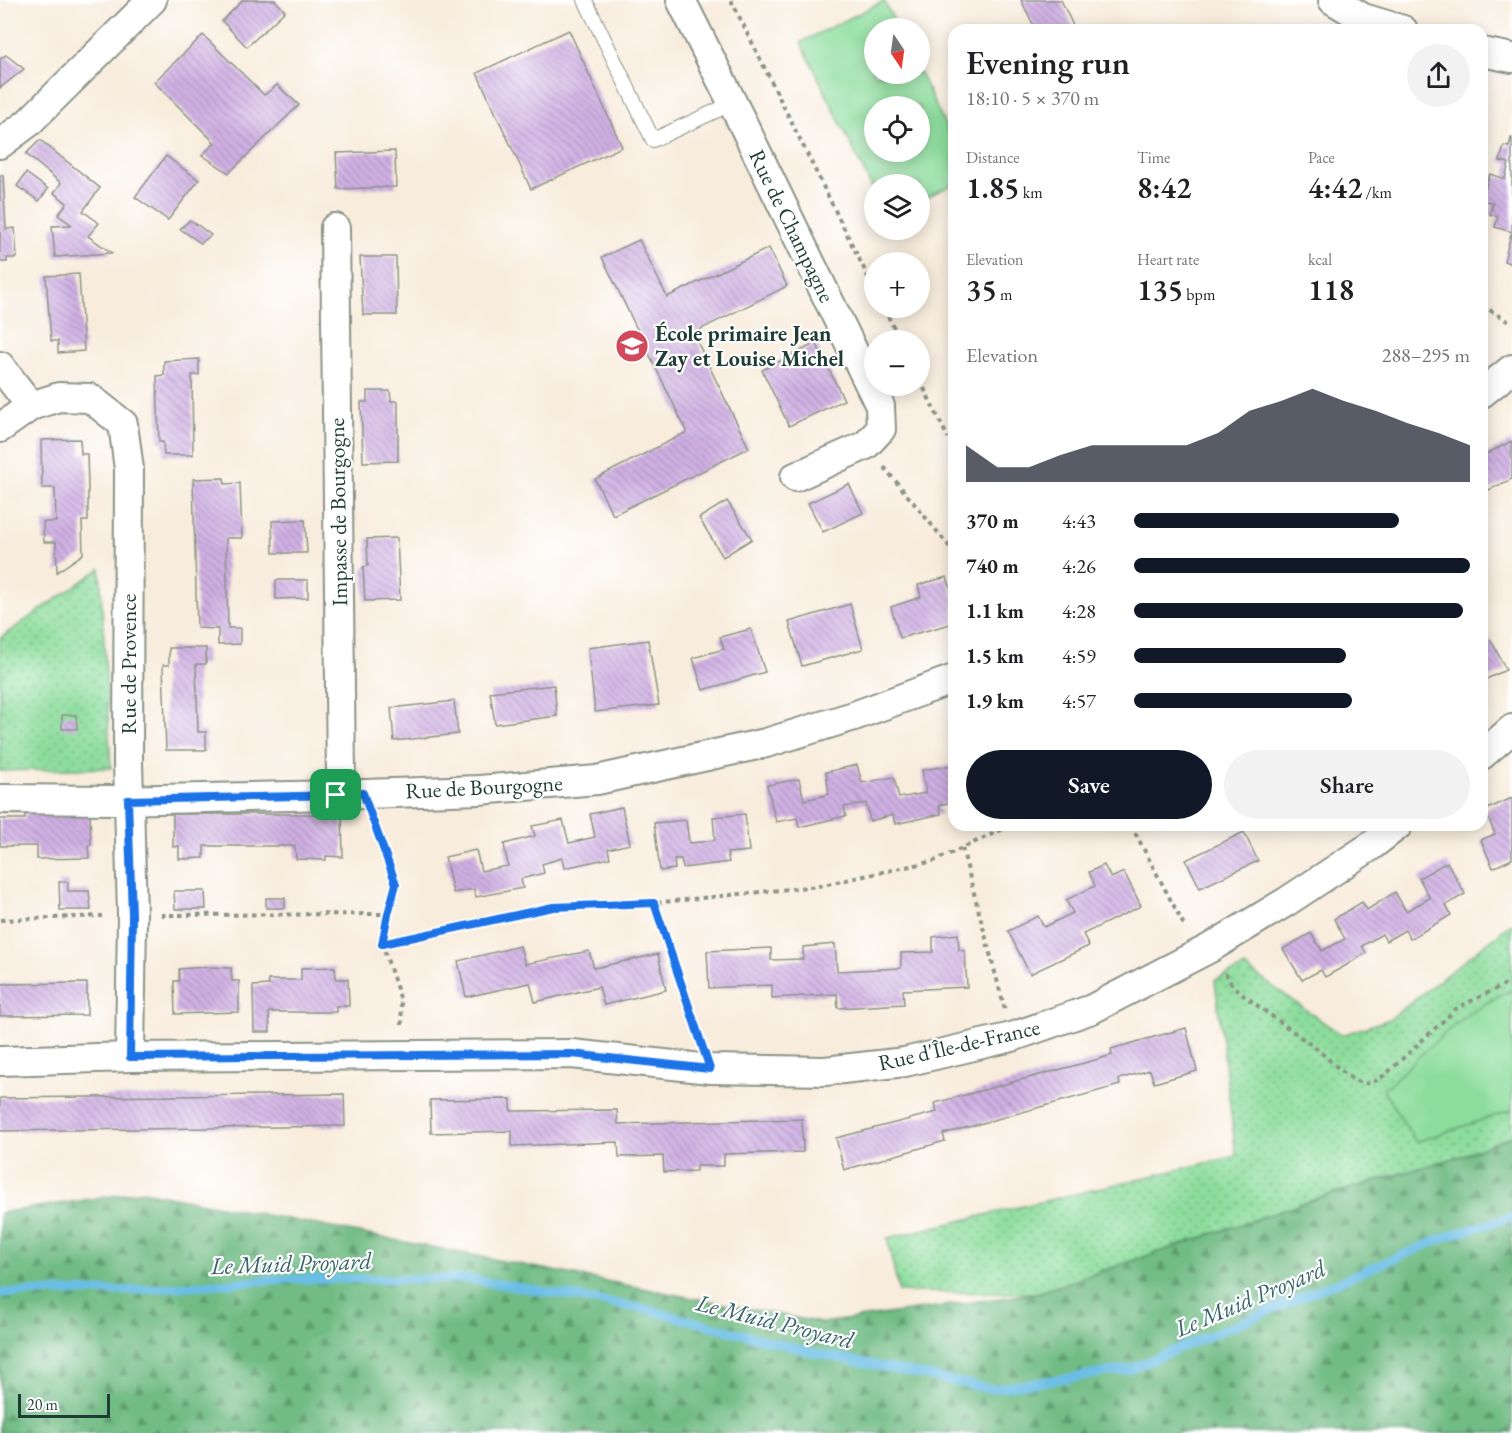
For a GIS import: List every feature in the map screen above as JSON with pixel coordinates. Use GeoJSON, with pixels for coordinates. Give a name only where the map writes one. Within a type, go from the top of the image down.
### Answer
{"type":"FeatureCollection","features":[{"type":"Feature","properties":{"kind":"street"},"geometry":{"type":"LineString","coordinates":[[0,144],[28,123],[152,0]]}},
{"type":"Feature","properties":{"kind":"street","name":"Rue de Champagne"},"geometry":{"type":"LineString","coordinates":[[681,0],[880,406],[881,429],[866,445]]}},
{"type":"Feature","properties":{"kind":"street"},"geometry":{"type":"LineString","coordinates":[[1333,0],[1363,18],[1383,24]]}},
{"type":"Feature","properties":{"kind":"street"},"geometry":{"type":"LineString","coordinates":[[1488,53],[1512,58]]}},
{"type":"Feature","properties":{"kind":"street","name":"Impasse de Bourgogne"},"geometry":{"type":"LineString","coordinates":[[335,228],[341,778],[350,794]]}},
{"type":"Feature","properties":{"kind":"street"},"geometry":{"type":"LineString","coordinates":[[0,366],[31,406]]}},
{"type":"Feature","properties":{"kind":"street"},"geometry":{"type":"LineString","coordinates":[[1488,388],[1512,369]]}},
{"type":"Feature","properties":{"kind":"street","name":"Rue de Provence"},"geometry":{"type":"LineString","coordinates":[[0,428],[31,406],[59,397],[90,398],[123,424],[129,469],[128,800],[132,915],[130,1057]]}},
{"type":"Feature","properties":{"kind":"street"},"geometry":{"type":"LineString","coordinates":[[795,477],[866,445]]}},
{"type":"Feature","properties":{"kind":"street","name":"Rue de Bourgogne"},"geometry":{"type":"LineString","coordinates":[[0,799],[128,800],[479,790],[597,780],[766,743],[854,716],[948,681]]}},
{"type":"Feature","properties":{"kind":"street"},"geometry":{"type":"LineString","coordinates":[[1488,750],[1512,729]]}},
{"type":"Feature","properties":{"kind":"street","name":"Rue d'Île-de-France"},"geometry":{"type":"LineString","coordinates":[[0,1061],[130,1057],[572,1054],[710,1069],[825,1071],[905,1062],[1012,1037],[1092,1009],[1205,951],[1286,902],[1390,831]]}},
{"type":"Feature","properties":{"kind":"lane"},"geometry":{"type":"LineString","coordinates":[[585,0],[652,140],[733,103]]}},
{"type":"Feature","properties":{"kind":"path"},"geometry":{"type":"LineString","coordinates":[[731,0],[864,269]]}},
{"type":"Feature","properties":{"kind":"path"},"geometry":{"type":"LineString","coordinates":[[1488,308],[1512,324]]}},
{"type":"Feature","properties":{"kind":"path"},"geometry":{"type":"LineString","coordinates":[[928,396],[948,438]]}},
{"type":"Feature","properties":{"kind":"path"},"geometry":{"type":"LineString","coordinates":[[866,445],[948,545]]}},
{"type":"Feature","properties":{"kind":"path"},"geometry":{"type":"LineString","coordinates":[[350,794],[396,884],[382,944],[401,1000],[405,1056]]}},
{"type":"Feature","properties":{"kind":"path"},"geometry":{"type":"LineString","coordinates":[[382,944],[553,907],[654,903],[819,886],[934,861],[999,831]]}},
{"type":"Feature","properties":{"kind":"path"},"geometry":{"type":"LineString","coordinates":[[1135,831],[1205,951],[1232,985],[1356,1081],[1370,1084],[1385,1075],[1457,1008],[1512,981]]}},
{"type":"Feature","properties":{"kind":"path"},"geometry":{"type":"LineString","coordinates":[[963,848],[1012,1037]]}},
{"type":"Feature","properties":{"kind":"path"},"geometry":{"type":"LineString","coordinates":[[654,903],[710,1069]]}},
{"type":"Feature","properties":{"kind":"path"},"geometry":{"type":"LineString","coordinates":[[0,920],[132,915],[388,914]]}},
{"type":"Feature","properties":{"kind":"green space"},"geometry":{"type":"Polygon","coordinates":[[[884,1],[893,18],[864,18],[864,84],[925,84],[948,131],[948,187],[930,195],[930,174],[865,174],[801,42],[884,1]]]}},
{"type":"Feature","properties":{"kind":"green space"},"geometry":{"type":"Polygon","coordinates":[[[100,569],[111,768],[0,771],[0,638],[100,569]]]}},
{"type":"Feature","properties":{"kind":"green space"},"geometry":{"type":"Polygon","coordinates":[[[1512,923],[1512,1136],[1461,1156],[1322,1197],[1037,1293],[899,1292],[887,1238],[1236,1156],[1215,980],[1245,967],[1342,1035],[1390,1019],[1512,923]]]}},
{"type":"Feature","properties":{"kind":"green space"},"geometry":{"type":"Polygon","coordinates":[[[1512,990],[1512,1110],[1416,1142],[1383,1090],[1460,1021],[1512,990]]]}},
{"type":"Feature","properties":{"kind":"green space"},"geometry":{"type":"Polygon","coordinates":[[[1512,1136],[1512,1433],[0,1433],[0,1213],[143,1191],[822,1323],[1037,1293],[1322,1197],[1461,1156],[1512,1136]]]}},
{"type":"Feature","properties":{"kind":"building"},"geometry":{"type":"Polygon","coordinates":[[[243,0],[275,0],[285,11],[247,47],[222,21],[243,0]]]}},
{"type":"Feature","properties":{"kind":"building"},"geometry":{"type":"Polygon","coordinates":[[[1021,0],[1061,0],[1072,24],[1033,24],[1021,0]]]}},
{"type":"Feature","properties":{"kind":"building"},"geometry":{"type":"Polygon","coordinates":[[[569,30],[622,147],[531,189],[477,73],[569,30]]]}},
{"type":"Feature","properties":{"kind":"building"},"geometry":{"type":"Polygon","coordinates":[[[203,35],[264,95],[277,85],[299,105],[229,173],[202,155],[215,143],[154,82],[203,35]]]}},
{"type":"Feature","properties":{"kind":"building"},"geometry":{"type":"Polygon","coordinates":[[[6,55],[24,69],[0,88],[0,59],[6,55]]]}},
{"type":"Feature","properties":{"kind":"building"},"geometry":{"type":"Polygon","coordinates":[[[1512,138],[1512,232],[1495,227],[1498,217],[1490,214],[1493,203],[1488,202],[1490,174],[1505,179],[1509,163],[1500,161],[1504,146],[1509,147],[1512,138]]]}},
{"type":"Feature","properties":{"kind":"building"},"geometry":{"type":"Polygon","coordinates":[[[40,140],[100,188],[83,211],[99,223],[88,236],[112,253],[55,257],[52,226],[72,225],[58,215],[67,203],[54,193],[61,183],[26,154],[40,140]]]}},
{"type":"Feature","properties":{"kind":"building"},"geometry":{"type":"Polygon","coordinates":[[[395,151],[396,187],[338,189],[336,153],[395,151]]]}},
{"type":"Feature","properties":{"kind":"building"},"geometry":{"type":"Polygon","coordinates":[[[166,156],[199,180],[168,220],[135,197],[166,156]]]}},
{"type":"Feature","properties":{"kind":"building"},"geometry":{"type":"Polygon","coordinates":[[[26,173],[48,189],[39,201],[17,186],[26,173]]]}},
{"type":"Feature","properties":{"kind":"building"},"geometry":{"type":"Polygon","coordinates":[[[0,175],[3,176],[6,229],[15,228],[17,258],[7,258],[7,262],[0,262],[0,175]]]}},
{"type":"Feature","properties":{"kind":"building"},"geometry":{"type":"Polygon","coordinates":[[[190,220],[211,235],[201,243],[180,229],[190,220]]]}},
{"type":"Feature","properties":{"kind":"building"},"geometry":{"type":"Polygon","coordinates":[[[1512,234],[1512,264],[1504,261],[1512,234]]]}},
{"type":"Feature","properties":{"kind":"building"},"geometry":{"type":"Polygon","coordinates":[[[639,240],[667,297],[769,248],[787,286],[693,333],[749,448],[613,515],[595,479],[687,432],[602,257],[639,240]]]}},
{"type":"Feature","properties":{"kind":"building"},"geometry":{"type":"Polygon","coordinates":[[[360,257],[396,257],[397,315],[363,315],[360,257]]]}},
{"type":"Feature","properties":{"kind":"building"},"geometry":{"type":"Polygon","coordinates":[[[79,274],[84,351],[58,353],[58,341],[51,341],[46,276],[79,274]]]}},
{"type":"Feature","properties":{"kind":"building"},"geometry":{"type":"Polygon","coordinates":[[[816,343],[844,400],[789,426],[762,370],[816,343]]]}},
{"type":"Feature","properties":{"kind":"building"},"geometry":{"type":"Polygon","coordinates":[[[199,359],[199,375],[192,375],[193,455],[164,455],[163,442],[159,442],[157,376],[164,375],[164,361],[199,359]]]}},
{"type":"Feature","properties":{"kind":"building"},"geometry":{"type":"Polygon","coordinates":[[[367,391],[390,391],[391,401],[398,401],[398,461],[363,462],[361,402],[367,402],[367,391]]]}},
{"type":"Feature","properties":{"kind":"building"},"geometry":{"type":"Polygon","coordinates":[[[80,439],[81,454],[87,454],[88,487],[88,521],[82,521],[83,554],[57,572],[56,542],[44,542],[43,522],[56,522],[55,488],[42,488],[41,440],[80,439]]]}},
{"type":"Feature","properties":{"kind":"building"},"geometry":{"type":"Polygon","coordinates":[[[1512,441],[1512,479],[1488,490],[1488,453],[1512,441]]]}},
{"type":"Feature","properties":{"kind":"building"},"geometry":{"type":"Polygon","coordinates":[[[224,478],[225,484],[240,483],[242,538],[226,538],[228,628],[240,628],[240,644],[218,645],[218,629],[197,628],[193,479],[224,478]]]}},
{"type":"Feature","properties":{"kind":"building"},"geometry":{"type":"Polygon","coordinates":[[[849,484],[863,513],[823,532],[808,503],[849,484]]]}},
{"type":"Feature","properties":{"kind":"building"},"geometry":{"type":"Polygon","coordinates":[[[727,501],[752,539],[723,557],[699,518],[727,501]]]}},
{"type":"Feature","properties":{"kind":"building"},"geometry":{"type":"Polygon","coordinates":[[[305,520],[307,553],[273,553],[272,521],[305,520]]]}},
{"type":"Feature","properties":{"kind":"building"},"geometry":{"type":"Polygon","coordinates":[[[397,538],[400,600],[365,601],[363,567],[368,566],[367,539],[397,538]]]}},
{"type":"Feature","properties":{"kind":"building"},"geometry":{"type":"Polygon","coordinates":[[[947,577],[948,625],[900,638],[891,607],[921,597],[918,585],[947,577]]]}},
{"type":"Feature","properties":{"kind":"building"},"geometry":{"type":"Polygon","coordinates":[[[276,580],[308,580],[308,598],[276,599],[276,580]]]}},
{"type":"Feature","properties":{"kind":"building"},"geometry":{"type":"Polygon","coordinates":[[[850,604],[863,649],[802,666],[789,622],[850,604]]]}},
{"type":"Feature","properties":{"kind":"building"},"geometry":{"type":"Polygon","coordinates":[[[751,629],[765,672],[703,690],[693,658],[724,649],[720,637],[751,629]]]}},
{"type":"Feature","properties":{"kind":"building"},"geometry":{"type":"Polygon","coordinates":[[[648,640],[659,705],[595,712],[588,648],[648,640]]]}},
{"type":"Feature","properties":{"kind":"building"},"geometry":{"type":"Polygon","coordinates":[[[1491,640],[1506,670],[1488,678],[1488,641],[1491,640]]]}},
{"type":"Feature","properties":{"kind":"building"},"geometry":{"type":"Polygon","coordinates":[[[169,648],[206,648],[206,664],[196,664],[198,732],[206,732],[206,750],[166,750],[163,665],[169,665],[169,648]]]}},
{"type":"Feature","properties":{"kind":"building"},"geometry":{"type":"Polygon","coordinates":[[[554,685],[557,716],[495,724],[490,692],[554,685]]]}},
{"type":"Feature","properties":{"kind":"building"},"geometry":{"type":"Polygon","coordinates":[[[454,701],[458,734],[394,741],[391,708],[454,701]]]}},
{"type":"Feature","properties":{"kind":"building"},"geometry":{"type":"Polygon","coordinates":[[[62,715],[76,715],[77,729],[62,729],[62,715]]]}},
{"type":"Feature","properties":{"kind":"building"},"geometry":{"type":"Polygon","coordinates":[[[857,765],[862,783],[894,777],[899,798],[926,793],[922,770],[948,766],[948,803],[939,805],[941,814],[895,824],[893,815],[870,821],[866,803],[844,807],[846,816],[799,827],[797,818],[776,822],[767,785],[799,779],[804,800],[818,797],[829,794],[826,772],[857,765]]]}},
{"type":"Feature","properties":{"kind":"building"},"geometry":{"type":"Polygon","coordinates":[[[1512,798],[1512,859],[1493,868],[1481,840],[1495,834],[1488,817],[1488,809],[1512,798]]]}},
{"type":"Feature","properties":{"kind":"building"},"geometry":{"type":"Polygon","coordinates":[[[622,807],[630,844],[608,849],[610,858],[564,868],[562,858],[542,864],[544,873],[521,879],[523,888],[476,897],[474,889],[453,893],[445,857],[476,850],[481,871],[508,866],[504,844],[535,836],[532,826],[563,820],[569,843],[595,837],[590,814],[622,807]]]}},
{"type":"Feature","properties":{"kind":"building"},"geometry":{"type":"Polygon","coordinates":[[[25,813],[90,814],[89,858],[37,859],[37,846],[0,846],[0,819],[25,819],[25,813]]]}},
{"type":"Feature","properties":{"kind":"building"},"geometry":{"type":"Polygon","coordinates":[[[173,814],[342,814],[343,857],[326,856],[326,860],[296,859],[295,846],[204,846],[204,858],[179,859],[179,846],[173,847],[173,814]]]}},
{"type":"Feature","properties":{"kind":"building"},"geometry":{"type":"Polygon","coordinates":[[[745,814],[749,851],[727,853],[729,862],[683,868],[681,859],[674,859],[675,869],[660,871],[654,823],[686,820],[689,843],[702,842],[715,840],[713,817],[745,814]]]}},
{"type":"Feature","properties":{"kind":"building"},"geometry":{"type":"Polygon","coordinates":[[[1244,832],[1258,861],[1200,888],[1186,860],[1244,832]]]}},
{"type":"Feature","properties":{"kind":"building"},"geometry":{"type":"Polygon","coordinates":[[[1447,862],[1465,894],[1446,905],[1451,915],[1410,939],[1405,930],[1386,941],[1382,934],[1362,946],[1366,953],[1345,966],[1325,977],[1321,970],[1302,980],[1283,949],[1311,933],[1322,951],[1345,939],[1334,919],[1362,902],[1367,910],[1395,892],[1406,911],[1430,898],[1419,878],[1447,862]]]}},
{"type":"Feature","properties":{"kind":"building"},"geometry":{"type":"Polygon","coordinates":[[[1104,865],[1111,878],[1124,872],[1141,906],[1083,934],[1089,946],[1030,974],[1008,931],[1038,916],[1044,927],[1073,913],[1066,900],[1095,886],[1089,872],[1104,865]]]}},
{"type":"Feature","properties":{"kind":"building"},"geometry":{"type":"Polygon","coordinates":[[[59,882],[68,882],[68,891],[89,891],[91,910],[60,910],[59,882]]]}},
{"type":"Feature","properties":{"kind":"building"},"geometry":{"type":"Polygon","coordinates":[[[174,891],[205,891],[206,909],[175,909],[174,891]]]}},
{"type":"Feature","properties":{"kind":"building"},"geometry":{"type":"Polygon","coordinates":[[[266,898],[285,898],[285,908],[266,908],[266,898]]]}},
{"type":"Feature","properties":{"kind":"building"},"geometry":{"type":"Polygon","coordinates":[[[958,934],[959,950],[965,951],[967,987],[903,990],[904,1004],[838,1008],[837,994],[772,998],[772,985],[709,988],[707,951],[771,948],[771,960],[803,959],[803,947],[835,944],[837,971],[901,968],[901,953],[933,952],[933,937],[958,934]]]}},
{"type":"Feature","properties":{"kind":"building"},"geometry":{"type":"Polygon","coordinates":[[[520,946],[525,964],[589,951],[594,968],[658,954],[666,990],[604,1005],[599,987],[535,1002],[530,983],[466,997],[458,961],[520,946]]]}},
{"type":"Feature","properties":{"kind":"building"},"geometry":{"type":"Polygon","coordinates":[[[335,967],[336,979],[348,979],[349,1006],[336,1006],[336,1012],[269,1012],[270,1032],[254,1032],[253,986],[269,985],[268,980],[301,980],[301,968],[335,967]]]}},
{"type":"Feature","properties":{"kind":"building"},"geometry":{"type":"Polygon","coordinates":[[[231,968],[232,981],[239,981],[239,1012],[175,1014],[174,981],[179,981],[179,969],[231,968]]]}},
{"type":"Feature","properties":{"kind":"building"},"geometry":{"type":"Polygon","coordinates":[[[87,983],[87,1015],[0,1016],[0,984],[87,983]]]}},
{"type":"Feature","properties":{"kind":"building"},"geometry":{"type":"Polygon","coordinates":[[[1186,1028],[1197,1071],[1154,1083],[1150,1070],[1119,1079],[1120,1085],[943,1134],[945,1141],[844,1170],[836,1138],[937,1112],[935,1103],[1099,1059],[1112,1055],[1111,1049],[1186,1028]]]}},
{"type":"Feature","properties":{"kind":"building"},"geometry":{"type":"Polygon","coordinates":[[[344,1094],[345,1126],[0,1131],[0,1098],[344,1094]]]}},
{"type":"Feature","properties":{"kind":"building"},"geometry":{"type":"Polygon","coordinates":[[[511,1099],[511,1111],[617,1110],[618,1124],[802,1119],[803,1152],[724,1154],[724,1166],[696,1166],[696,1171],[664,1172],[663,1156],[619,1157],[618,1142],[512,1146],[512,1131],[431,1133],[430,1100],[511,1099]]]}},
{"type":"Feature","properties":{"kind":"waterway","name":"Le Muid Proyard"},"geometry":{"type":"LineString","coordinates":[[0,1293],[120,1291],[286,1279],[470,1279],[646,1309],[815,1353],[991,1389],[1130,1369],[1448,1236],[1512,1217]]}},
{"type":"Feature","properties":{"kind":"place","name":"École primaire Jean Zay et Louise Michel"},"geometry":{"type":"Point","coordinates":[632,346]}},
{"type":"Feature","properties":{"kind":"route"},"geometry":{"type":"LineString","coordinates":[[363,793],[396,884],[382,944],[553,907],[654,903],[710,1069],[572,1054],[130,1057],[132,915],[128,800],[336,795],[363,793]]}}]}
